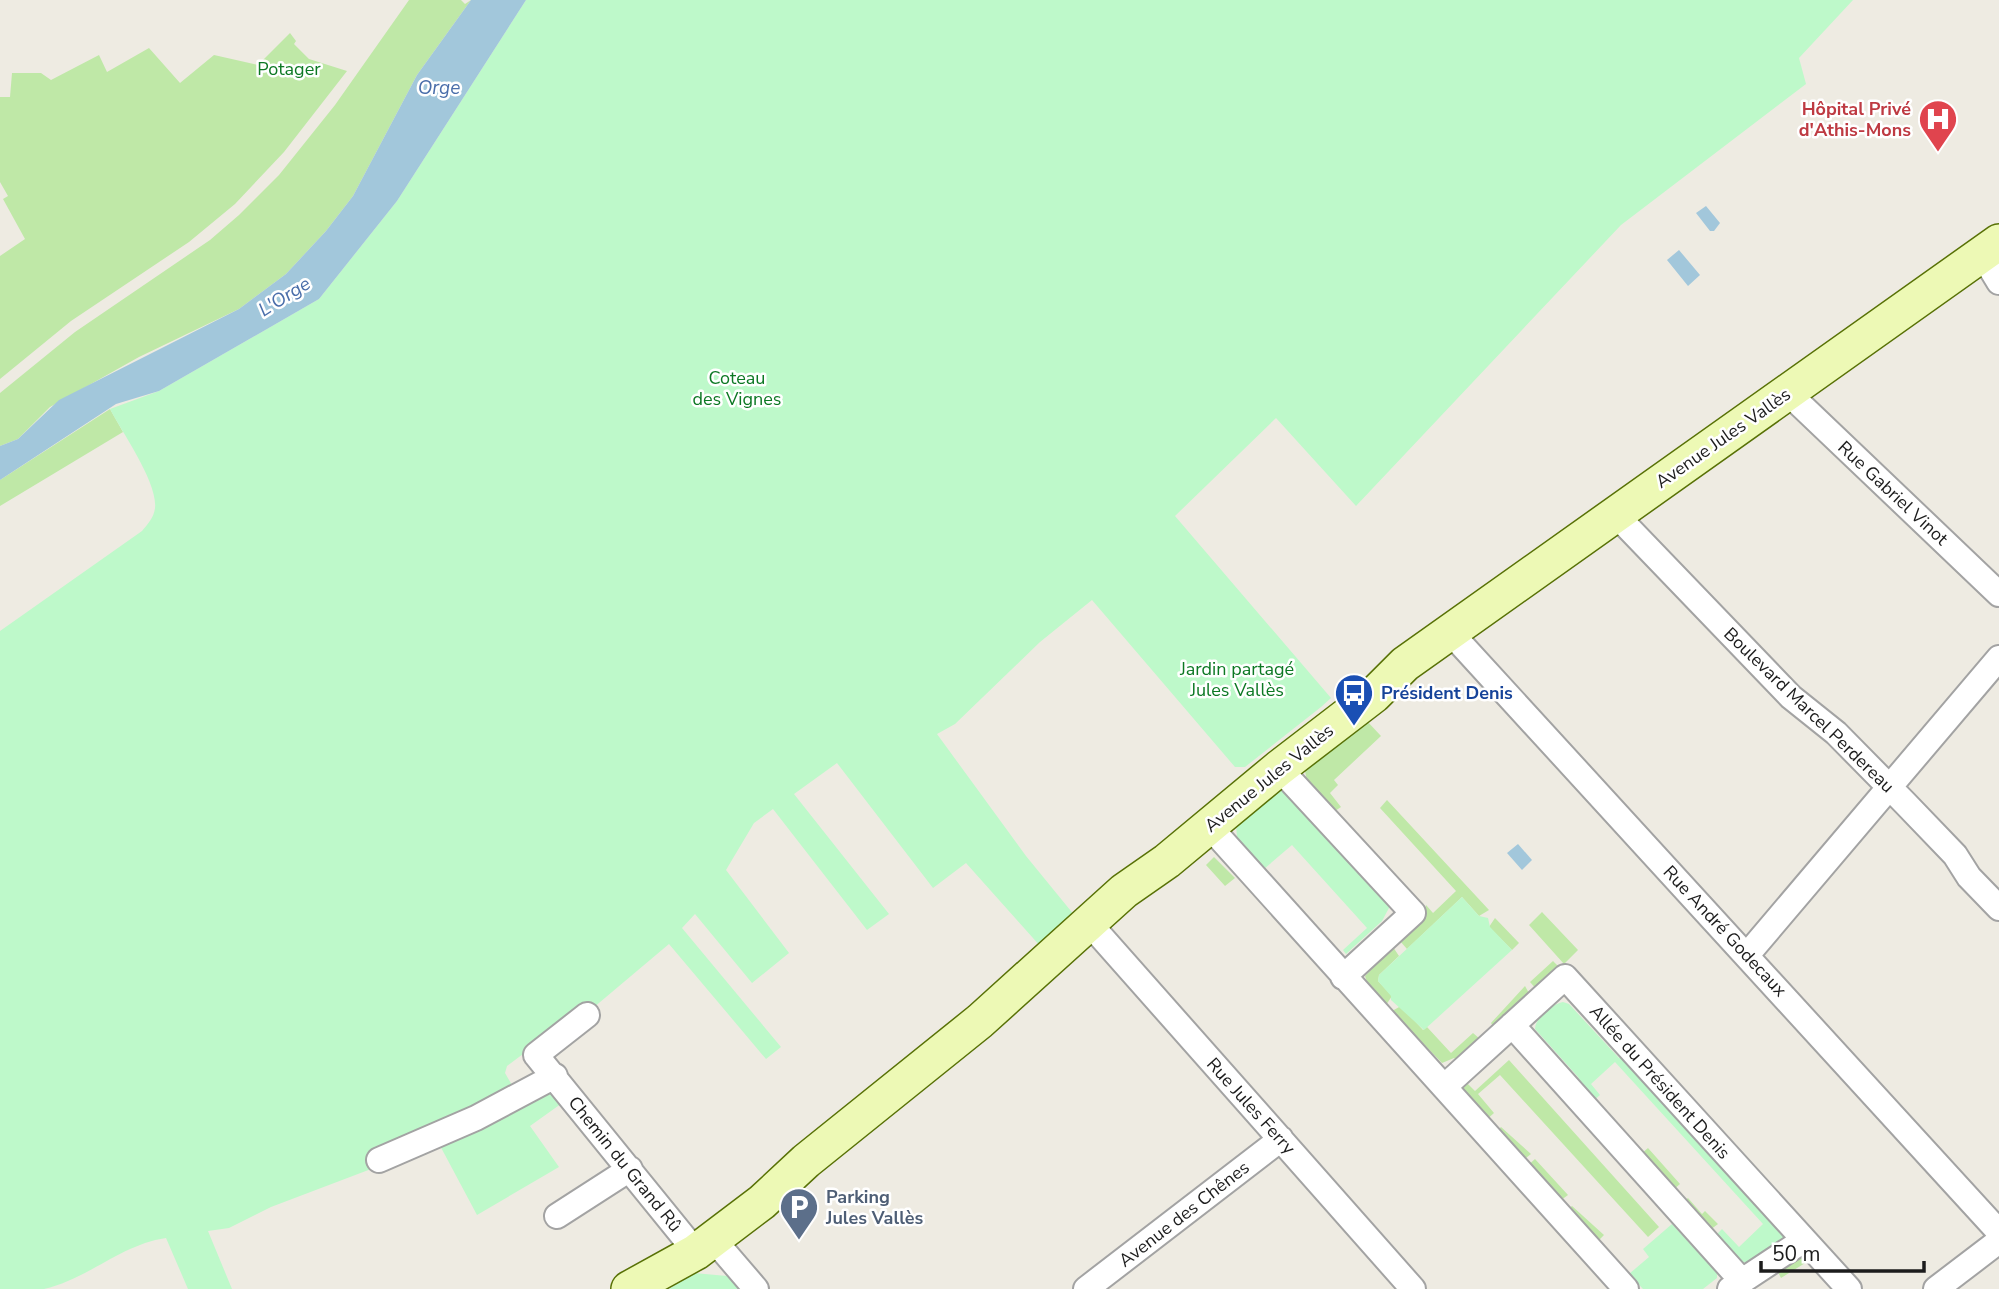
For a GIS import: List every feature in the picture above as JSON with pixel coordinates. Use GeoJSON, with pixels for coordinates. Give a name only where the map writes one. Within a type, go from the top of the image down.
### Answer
{"type":"FeatureCollection","features":[{"type":"Feature","properties":{"kind":"main road","name":"Avenue Jules Vallès"},"geometry":{"type":"LineString","coordinates":[[629,1289],[705,1246],[762,1202],[806,1161],[980,1021],[1124,891],[1374,695],[1405,664],[1787,393],[1993,260]]}},
{"type":"Feature","properties":{"kind":"street","name":"Rue Gabriel Vinot"},"geometry":{"type":"LineString","coordinates":[[1787,393],[1999,594]]}},
{"type":"Feature","properties":{"kind":"street","name":"Boulevard Marcel Perdereau"},"geometry":{"type":"LineString","coordinates":[[1615,513],[1791,697],[1836,733],[1955,855],[1969,877],[1999,908]]}},
{"type":"Feature","properties":{"kind":"street","name":"Rue André Godecaux"},"geometry":{"type":"LineString","coordinates":[[1449,631],[1999,1232]]}},
{"type":"Feature","properties":{"kind":"street"},"geometry":{"type":"LineString","coordinates":[[1747,955],[1999,658]]}},
{"type":"Feature","properties":{"kind":"street"},"geometry":{"type":"LineString","coordinates":[[1279,768],[1413,913],[1343,977]]}},
{"type":"Feature","properties":{"kind":"street"},"geometry":{"type":"LineString","coordinates":[[1209,826],[1626,1289]]}},
{"type":"Feature","properties":{"kind":"street","name":"Rue Jules Ferry"},"geometry":{"type":"LineString","coordinates":[[1089,923],[1413,1289]]}},
{"type":"Feature","properties":{"kind":"street","name":"Allée du Président Denis"},"geometry":{"type":"LineString","coordinates":[[1444,1087],[1565,977],[1849,1289]]}},
{"type":"Feature","properties":{"kind":"street","name":"Chemin du Grand Rû"},"geometry":{"type":"LineString","coordinates":[[587,1015],[536,1055],[630,1169],[705,1246],[756,1289]]}},
{"type":"Feature","properties":{"kind":"street"},"geometry":{"type":"LineString","coordinates":[[1511,1025],[1736,1285],[1804,1240]]}},
{"type":"Feature","properties":{"kind":"street"},"geometry":{"type":"LineString","coordinates":[[379,1160],[476,1118],[555,1076]]}},
{"type":"Feature","properties":{"kind":"street","name":"Avenue des Chênes"},"geometry":{"type":"LineString","coordinates":[[1086,1289],[1281,1139]]}},
{"type":"Feature","properties":{"kind":"street"},"geometry":{"type":"LineString","coordinates":[[557,1216],[630,1169]]}},
{"type":"Feature","properties":{"kind":"street"},"geometry":{"type":"LineString","coordinates":[[1936,1289],[1999,1241]]}},
{"type":"Feature","properties":{"kind":"green space"},"geometry":{"type":"Polygon","coordinates":[[[409,0],[461,0],[465,4],[471,0],[417,75],[353,196],[326,231],[286,274],[239,309],[139,357],[50,407],[18,439],[0,446],[0,393],[75,332],[210,240],[239,215],[279,175],[335,105],[409,0]]]}},
{"type":"Feature","properties":{"kind":"green space","name":"Coteau des Vignes"},"geometry":{"type":"Polygon","coordinates":[[[526,0],[1853,0],[1799,58],[1806,84],[1621,225],[1356,506],[1276,418],[1175,516],[1331,698],[1321,707],[1245,767],[1235,767],[1092,600],[1040,642],[955,724],[937,734],[1026,856],[1075,916],[1041,947],[966,863],[933,888],[837,763],[794,794],[889,914],[867,930],[773,809],[754,823],[726,870],[789,953],[752,983],[695,914],[682,928],[781,1047],[766,1059],[669,944],[593,1008],[590,1004],[507,1066],[505,1073],[516,1092],[379,1166],[271,1207],[229,1228],[208,1231],[232,1289],[188,1289],[166,1238],[135,1247],[75,1278],[44,1289],[0,1289],[0,631],[142,531],[152,517],[155,508],[151,485],[110,409],[159,391],[319,299],[397,201],[526,0]]]}},
{"type":"Feature","properties":{"kind":"green space","name":"Potager"},"geometry":{"type":"Polygon","coordinates":[[[290,33],[296,41],[294,44],[309,59],[347,71],[284,152],[235,204],[189,242],[71,321],[0,379],[0,256],[25,239],[3,199],[8,196],[0,182],[0,97],[10,97],[12,73],[41,73],[51,80],[99,55],[107,72],[149,48],[180,83],[214,55],[258,65],[290,33]]]}},
{"type":"Feature","properties":{"kind":"green space"},"geometry":{"type":"Polygon","coordinates":[[[110,409],[123,432],[0,506],[0,480],[110,409]]]}},
{"type":"Feature","properties":{"kind":"green space"},"geometry":{"type":"Polygon","coordinates":[[[1366,720],[1381,736],[1334,780],[1338,785],[1330,793],[1341,807],[1335,811],[1307,781],[1305,771],[1366,720]]]}},
{"type":"Feature","properties":{"kind":"green space"},"geometry":{"type":"Polygon","coordinates":[[[1281,786],[1390,906],[1382,921],[1346,954],[1343,950],[1367,928],[1292,845],[1264,869],[1237,837],[1236,825],[1281,786]]]}},
{"type":"Feature","properties":{"kind":"green space"},"geometry":{"type":"Polygon","coordinates":[[[1387,800],[1489,910],[1479,916],[1462,897],[1407,949],[1400,941],[1424,915],[1426,905],[1433,913],[1456,891],[1380,808],[1387,800]]]}},
{"type":"Feature","properties":{"kind":"green space"},"geometry":{"type":"Polygon","coordinates":[[[1214,857],[1235,878],[1225,886],[1206,865],[1214,857]]]}},
{"type":"Feature","properties":{"kind":"green space"},"geometry":{"type":"Polygon","coordinates":[[[1462,897],[1479,916],[1488,918],[1490,927],[1512,950],[1424,1030],[1391,1000],[1391,996],[1378,981],[1379,975],[1462,897]]]}},
{"type":"Feature","properties":{"kind":"green space"},"geometry":{"type":"Polygon","coordinates":[[[1542,912],[1578,950],[1564,964],[1529,925],[1542,912]]]}},
{"type":"Feature","properties":{"kind":"green space"},"geometry":{"type":"Polygon","coordinates":[[[1495,918],[1519,943],[1512,950],[1489,927],[1495,918]]]}},
{"type":"Feature","properties":{"kind":"green space"},"geometry":{"type":"Polygon","coordinates":[[[1393,947],[1399,956],[1379,975],[1378,981],[1392,996],[1386,1005],[1368,985],[1365,976],[1393,947]]]}},
{"type":"Feature","properties":{"kind":"green space"},"geometry":{"type":"Polygon","coordinates":[[[1553,961],[1560,968],[1537,990],[1530,982],[1553,961]]]}},
{"type":"Feature","properties":{"kind":"green space"},"geometry":{"type":"Polygon","coordinates":[[[1525,986],[1530,995],[1494,1028],[1491,1023],[1525,986]]]}},
{"type":"Feature","properties":{"kind":"green space"},"geometry":{"type":"Polygon","coordinates":[[[1563,1002],[1569,1004],[1619,1058],[1623,1055],[1784,1235],[1782,1244],[1748,1264],[1739,1260],[1715,1236],[1722,1229],[1739,1247],[1763,1224],[1615,1062],[1591,1084],[1600,1095],[1593,1101],[1577,1084],[1580,1081],[1578,1077],[1535,1029],[1545,1012],[1563,1002]]]}},
{"type":"Feature","properties":{"kind":"green space"},"geometry":{"type":"Polygon","coordinates":[[[1401,1006],[1423,1030],[1427,1027],[1451,1053],[1473,1033],[1480,1039],[1458,1061],[1454,1058],[1442,1063],[1392,1011],[1401,1006]]]}},
{"type":"Feature","properties":{"kind":"green space"},"geometry":{"type":"Polygon","coordinates":[[[1509,1060],[1659,1227],[1648,1237],[1500,1075],[1478,1094],[1494,1113],[1485,1121],[1461,1092],[1464,1080],[1475,1091],[1509,1060]]]}},
{"type":"Feature","properties":{"kind":"green space"},"geometry":{"type":"Polygon","coordinates":[[[546,1088],[565,1101],[530,1126],[559,1167],[477,1215],[437,1140],[546,1088]]]}},
{"type":"Feature","properties":{"kind":"green space"},"geometry":{"type":"Polygon","coordinates":[[[1501,1127],[1531,1154],[1521,1162],[1495,1133],[1501,1127]]]}},
{"type":"Feature","properties":{"kind":"green space"},"geometry":{"type":"Polygon","coordinates":[[[1648,1148],[1680,1184],[1673,1190],[1641,1154],[1648,1148]]]}},
{"type":"Feature","properties":{"kind":"green space"},"geometry":{"type":"Polygon","coordinates":[[[1535,1159],[1568,1195],[1557,1203],[1526,1167],[1535,1159]]]}},
{"type":"Feature","properties":{"kind":"green space"},"geometry":{"type":"Polygon","coordinates":[[[1688,1198],[1702,1214],[1705,1211],[1718,1224],[1710,1230],[1684,1201],[1688,1198]]]}},
{"type":"Feature","properties":{"kind":"green space"},"geometry":{"type":"Polygon","coordinates":[[[1572,1206],[1604,1235],[1595,1244],[1566,1211],[1572,1206]]]}},
{"type":"Feature","properties":{"kind":"green space"},"geometry":{"type":"Polygon","coordinates":[[[1672,1224],[1717,1273],[1717,1278],[1703,1289],[1643,1289],[1629,1274],[1649,1257],[1643,1249],[1672,1224]]]}},
{"type":"Feature","properties":{"kind":"green space"},"geometry":{"type":"Polygon","coordinates":[[[1800,1256],[1810,1260],[1781,1278],[1777,1270],[1800,1256]]]}},
{"type":"Feature","properties":{"kind":"green space"},"geometry":{"type":"Polygon","coordinates":[[[694,1273],[727,1276],[739,1289],[669,1289],[694,1273]]]}},
{"type":"Feature","properties":{"kind":"water","name":"Orge"},"geometry":{"type":"Polygon","coordinates":[[[471,0],[526,0],[397,201],[319,299],[159,391],[116,404],[0,480],[0,446],[18,439],[59,400],[239,309],[286,274],[326,231],[353,196],[417,75],[471,0]]]}},
{"type":"Feature","properties":{"kind":"water"},"geometry":{"type":"Polygon","coordinates":[[[1706,206],[1720,223],[1714,231],[1710,231],[1696,213],[1706,206]]]}},
{"type":"Feature","properties":{"kind":"water"},"geometry":{"type":"Polygon","coordinates":[[[1679,250],[1700,275],[1688,286],[1667,260],[1679,250]]]}},
{"type":"Feature","properties":{"kind":"water"},"geometry":{"type":"Polygon","coordinates":[[[1518,844],[1532,860],[1522,870],[1507,853],[1518,844]]]}},
{"type":"Feature","properties":{"kind":"place","name":"Hôpital Privé d'Athis-Mons"},"geometry":{"type":"Point","coordinates":[1938,153]}},
{"type":"Feature","properties":{"kind":"place","name":"Président Denis"},"geometry":{"type":"Point","coordinates":[1354,727]}},
{"type":"Feature","properties":{"kind":"place","name":"Parking Jules Vallès"},"geometry":{"type":"Point","coordinates":[799,1241]}},
{"type":"Feature","properties":{"kind":"water label","name":"L'Orge"},"geometry":{"type":"Point","coordinates":[284,296]}},
{"type":"Feature","properties":{"kind":"park label","name":"Jardin partagé Jules Vallès"},"geometry":{"type":"Point","coordinates":[1237,679]}}]}
